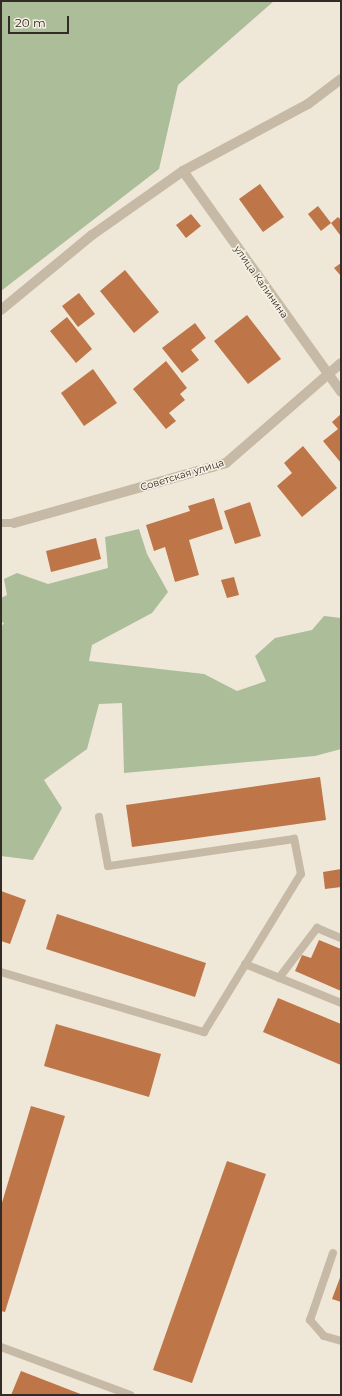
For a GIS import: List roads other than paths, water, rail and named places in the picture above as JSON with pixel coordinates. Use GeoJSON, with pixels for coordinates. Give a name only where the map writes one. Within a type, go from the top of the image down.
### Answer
{"type":"FeatureCollection","features":[{"type":"Feature","properties":{"kind":"street"},"geometry":{"type":"LineString","coordinates":[[1,310],[92,234],[183,171],[308,104],[341,79]]}},
{"type":"Feature","properties":{"kind":"street","name":"улица Калинина"},"geometry":{"type":"LineString","coordinates":[[183,171],[326,374],[341,392]]}},
{"type":"Feature","properties":{"kind":"street","name":"Советская улица"},"geometry":{"type":"LineString","coordinates":[[14,523],[226,464],[326,374],[341,363]]}},
{"type":"Feature","properties":{"kind":"lane"},"geometry":{"type":"LineString","coordinates":[[1,523],[14,523]]}},
{"type":"Feature","properties":{"kind":"lane"},"geometry":{"type":"LineString","coordinates":[[1,972],[204,1032],[301,874],[294,839],[108,866],[99,816]]}},
{"type":"Feature","properties":{"kind":"lane"},"geometry":{"type":"LineString","coordinates":[[279,978],[317,928],[341,938]]}},
{"type":"Feature","properties":{"kind":"lane"},"geometry":{"type":"LineString","coordinates":[[246,964],[341,1003]]}},
{"type":"Feature","properties":{"kind":"lane"},"geometry":{"type":"LineString","coordinates":[[332,1253],[310,1320],[324,1336],[341,1341]]}},
{"type":"Feature","properties":{"kind":"lane"},"geometry":{"type":"LineString","coordinates":[[1,1348],[130,1395]]}}]}
